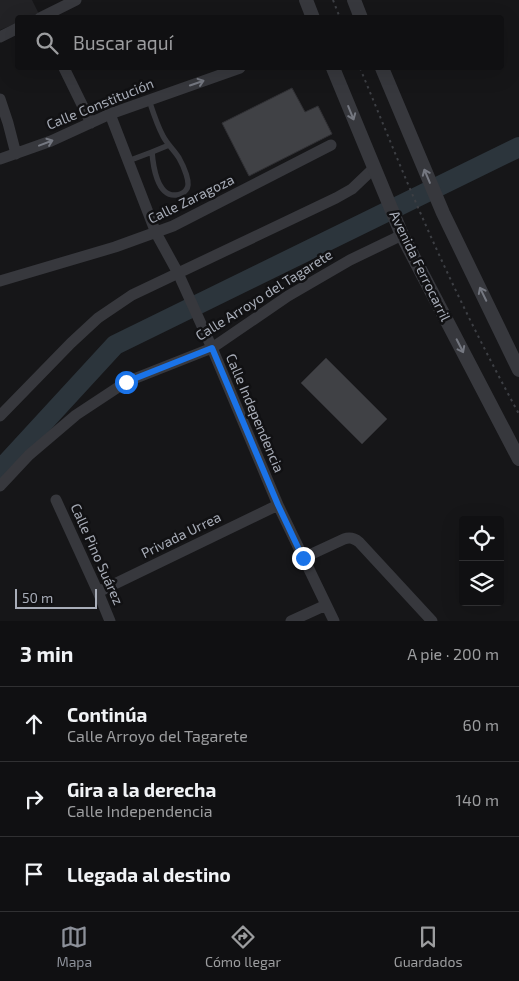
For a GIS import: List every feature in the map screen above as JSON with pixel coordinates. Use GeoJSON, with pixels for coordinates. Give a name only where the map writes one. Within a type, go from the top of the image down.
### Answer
{"type":"FeatureCollection","features":[{"type":"Feature","properties":{"kind":"street"},"geometry":{"type":"LineString","coordinates":[[46,15],[76,0]]}},
{"type":"Feature","properties":{"kind":"street"},"geometry":{"type":"LineString","coordinates":[[306,0],[312,15]]}},
{"type":"Feature","properties":{"kind":"street"},"geometry":{"type":"LineString","coordinates":[[354,0],[360,15]]}},
{"type":"Feature","properties":{"kind":"street"},"geometry":{"type":"LineString","coordinates":[[0,37],[15,30]]}},
{"type":"Feature","properties":{"kind":"street"},"geometry":{"type":"LineString","coordinates":[[65,70],[91,123]]}},
{"type":"Feature","properties":{"kind":"street","name":"Calle Constitución"},"geometry":{"type":"LineString","coordinates":[[0,159],[51,141],[110,114],[234,70]]}},
{"type":"Feature","properties":{"kind":"street","name":"Avenida Ferrocarril"},"geometry":{"type":"LineString","coordinates":[[333,70],[400,230],[519,459]]}},
{"type":"Feature","properties":{"kind":"street"},"geometry":{"type":"LineString","coordinates":[[383,70],[443,212],[519,370]]}},
{"type":"Feature","properties":{"kind":"street"},"geometry":{"type":"LineString","coordinates":[[0,99],[16,154]]}},
{"type":"Feature","properties":{"kind":"street","name":"Calle Independencia"},"geometry":{"type":"LineString","coordinates":[[110,114],[156,233],[180,278],[212,348],[278,505],[334,621]]}},
{"type":"Feature","properties":{"kind":"street","name":"Calle Zaragoza"},"geometry":{"type":"LineString","coordinates":[[0,281],[115,247],[173,226],[330,145]]}},
{"type":"Feature","properties":{"kind":"street"},"geometry":{"type":"LineString","coordinates":[[0,416],[98,318],[132,295],[180,278],[336,198],[376,173]]}},
{"type":"Feature","properties":{"kind":"street","name":"Calle Arroyo del Tagarete"},"geometry":{"type":"LineString","coordinates":[[0,486],[29,455],[76,415],[102,397],[126,382],[212,348],[288,296],[400,230]]}},
{"type":"Feature","properties":{"kind":"street","name":"Calle Pino Suárez"},"geometry":{"type":"LineString","coordinates":[[56,500],[110,621]]}},
{"type":"Feature","properties":{"kind":"street","name":"Privada Urrea"},"geometry":{"type":"LineString","coordinates":[[98,592],[278,505]]}},
{"type":"Feature","properties":{"kind":"street"},"geometry":{"type":"LineString","coordinates":[[303,558],[346,538],[352,538],[359,542],[432,621]]}},
{"type":"Feature","properties":{"kind":"street"},"geometry":{"type":"LineString","coordinates":[[291,621],[326,605]]}},
{"type":"Feature","properties":{"kind":"lane"},"geometry":{"type":"LineString","coordinates":[[149,100],[163,136],[179,158],[188,180],[189,186],[187,189],[180,194],[171,195],[160,186],[155,175],[152,152]]}},
{"type":"Feature","properties":{"kind":"lane"},"geometry":{"type":"LineString","coordinates":[[128,161],[169,145]]}},
{"type":"Feature","properties":{"kind":"path"},"geometry":{"type":"LineString","coordinates":[[333,0],[339,15]]}},
{"type":"Feature","properties":{"kind":"path"},"geometry":{"type":"LineString","coordinates":[[361,70],[420,214],[495,369],[519,414]]}},
{"type":"Feature","properties":{"kind":"shaded area"},"geometry":{"type":"Polygon","coordinates":[[[0,0],[32,0],[39,14],[15,15],[15,24],[0,30],[0,0]]]}},
{"type":"Feature","properties":{"kind":"building"},"geometry":{"type":"Polygon","coordinates":[[[292,88],[305,112],[318,106],[332,134],[249,176],[222,123],[292,88]]]}},
{"type":"Feature","properties":{"kind":"building"},"geometry":{"type":"Polygon","coordinates":[[[326,358],[387,419],[362,444],[301,383],[326,358]]]}},
{"type":"Feature","properties":{"kind":"waterway"},"geometry":{"type":"LineString","coordinates":[[0,470],[115,345],[519,147]]}},
{"type":"Feature","properties":{"kind":"route"},"geometry":{"type":"LineString","coordinates":[[126,382],[212,348],[278,505],[303,558]]}}]}
